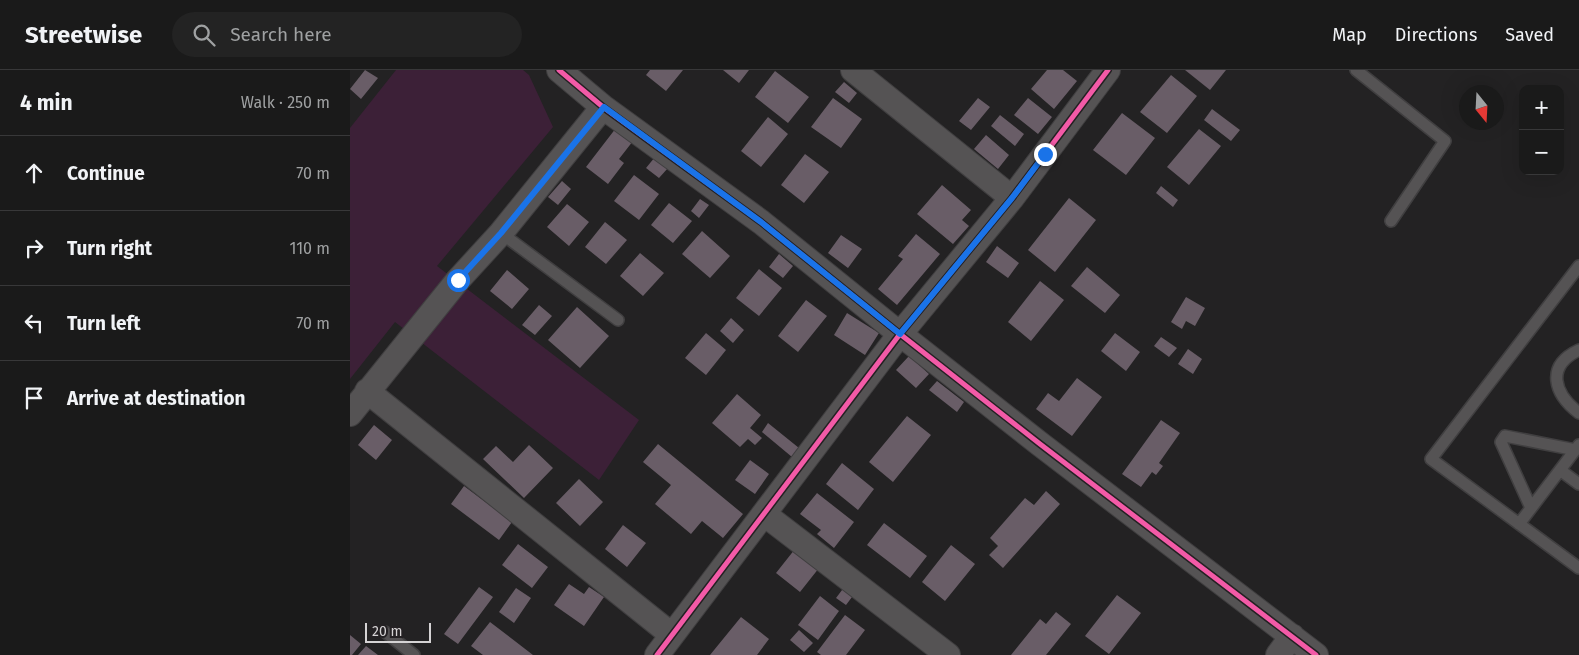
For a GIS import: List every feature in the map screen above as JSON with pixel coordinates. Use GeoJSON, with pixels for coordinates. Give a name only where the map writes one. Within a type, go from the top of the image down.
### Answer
{"type":"FeatureCollection","features":[{"type":"Feature","properties":{"kind":"street"},"geometry":{"type":"LineString","coordinates":[[559,70],[604,107],[761,222],[1040,444],[1316,655]]}},
{"type":"Feature","properties":{"kind":"street"},"geometry":{"type":"LineString","coordinates":[[853,70],[1012,198]]}},
{"type":"Feature","properties":{"kind":"street"},"geometry":{"type":"LineString","coordinates":[[367,392],[668,647],[764,514],[900,334],[1012,198],[1108,70]]}},
{"type":"Feature","properties":{"kind":"street"},"geometry":{"type":"LineString","coordinates":[[350,414],[458,280],[501,233],[604,107]]}},
{"type":"Feature","properties":{"kind":"street"},"geometry":{"type":"LineString","coordinates":[[764,514],[948,655]]}},
{"type":"Feature","properties":{"kind":"street"},"geometry":{"type":"LineString","coordinates":[[1278,655],[1292,636]]}},
{"type":"Feature","properties":{"kind":"lane"},"geometry":{"type":"LineString","coordinates":[[1356,70],[1445,141],[1391,221]]}},
{"type":"Feature","properties":{"kind":"lane"},"geometry":{"type":"LineString","coordinates":[[501,233],[618,320]]}},
{"type":"Feature","properties":{"kind":"lane"},"geometry":{"type":"LineString","coordinates":[[1578,269],[1431,459],[1579,568]]}},
{"type":"Feature","properties":{"kind":"lane"},"geometry":{"type":"LineString","coordinates":[[1579,350],[1569,355],[1561,366],[1556,381],[1561,395],[1579,414]]}},
{"type":"Feature","properties":{"kind":"lane"},"geometry":{"type":"LineString","coordinates":[[1519,524],[1577,448],[1505,436],[1501,442],[1531,508]]}},
{"type":"Feature","properties":{"kind":"lane"},"geometry":{"type":"LineString","coordinates":[[1560,470],[1579,484]]}},
{"type":"Feature","properties":{"kind":"lane"},"geometry":{"type":"LineString","coordinates":[[385,632],[414,655]]}},
{"type":"Feature","properties":{"kind":"shaded area"},"geometry":{"type":"Polygon","coordinates":[[[396,70],[523,70],[529,75],[553,127],[437,266],[639,420],[599,480],[395,322],[350,379],[350,128],[396,70]]]}},
{"type":"Feature","properties":{"kind":"building"},"geometry":{"type":"Polygon","coordinates":[[[365,70],[378,78],[361,99],[350,89],[365,70]]]}},
{"type":"Feature","properties":{"kind":"building"},"geometry":{"type":"Polygon","coordinates":[[[650,70],[683,70],[666,91],[646,75],[650,70]]]}},
{"type":"Feature","properties":{"kind":"building"},"geometry":{"type":"Polygon","coordinates":[[[723,70],[749,70],[739,83],[723,70]]]}},
{"type":"Feature","properties":{"kind":"building"},"geometry":{"type":"Polygon","coordinates":[[[1047,70],[1063,70],[1077,81],[1054,109],[1031,89],[1047,70]]]}},
{"type":"Feature","properties":{"kind":"building"},"geometry":{"type":"Polygon","coordinates":[[[1185,70],[1226,70],[1210,90],[1185,70]]]}},
{"type":"Feature","properties":{"kind":"building"},"geometry":{"type":"Polygon","coordinates":[[[775,71],[809,97],[788,123],[755,97],[775,71]]]}},
{"type":"Feature","properties":{"kind":"building"},"geometry":{"type":"Polygon","coordinates":[[[1171,75],[1197,96],[1167,133],[1140,112],[1171,75]]]}},
{"type":"Feature","properties":{"kind":"building"},"geometry":{"type":"Polygon","coordinates":[[[844,82],[857,93],[849,103],[835,92],[844,82]]]}},
{"type":"Feature","properties":{"kind":"building"},"geometry":{"type":"Polygon","coordinates":[[[833,98],[862,119],[841,148],[811,127],[833,98]]]}},
{"type":"Feature","properties":{"kind":"building"},"geometry":{"type":"Polygon","coordinates":[[[978,98],[990,107],[971,130],[959,121],[978,98]]]}},
{"type":"Feature","properties":{"kind":"building"},"geometry":{"type":"Polygon","coordinates":[[[1028,98],[1052,117],[1038,134],[1014,115],[1028,98]]]}},
{"type":"Feature","properties":{"kind":"building"},"geometry":{"type":"Polygon","coordinates":[[[1212,109],[1240,130],[1231,141],[1204,120],[1212,109]]]}},
{"type":"Feature","properties":{"kind":"building"},"geometry":{"type":"Polygon","coordinates":[[[1122,113],[1155,138],[1126,175],[1093,150],[1122,113]]]}},
{"type":"Feature","properties":{"kind":"building"},"geometry":{"type":"Polygon","coordinates":[[[1000,115],[1024,134],[1015,146],[991,126],[1000,115]]]}},
{"type":"Feature","properties":{"kind":"building"},"geometry":{"type":"Polygon","coordinates":[[[768,117],[788,134],[761,167],[741,151],[768,117]]]}},
{"type":"Feature","properties":{"kind":"building"},"geometry":{"type":"Polygon","coordinates":[[[616,128],[633,141],[619,159],[624,163],[608,184],[586,167],[616,128]]]}},
{"type":"Feature","properties":{"kind":"building"},"geometry":{"type":"Polygon","coordinates":[[[1199,129],[1221,146],[1189,185],[1167,167],[1199,129]]]}},
{"type":"Feature","properties":{"kind":"building"},"geometry":{"type":"Polygon","coordinates":[[[986,135],[1009,155],[998,169],[974,149],[986,135]]]}},
{"type":"Feature","properties":{"kind":"building"},"geometry":{"type":"Polygon","coordinates":[[[805,154],[829,172],[804,203],[781,185],[805,154]]]}},
{"type":"Feature","properties":{"kind":"building"},"geometry":{"type":"Polygon","coordinates":[[[655,157],[668,168],[659,178],[646,168],[655,157]]]}},
{"type":"Feature","properties":{"kind":"building"},"geometry":{"type":"Polygon","coordinates":[[[634,175],[659,194],[639,220],[614,201],[634,175]]]}},
{"type":"Feature","properties":{"kind":"building"},"geometry":{"type":"Polygon","coordinates":[[[562,181],[571,189],[558,205],[548,197],[562,181]]]}},
{"type":"Feature","properties":{"kind":"building"},"geometry":{"type":"Polygon","coordinates":[[[942,185],[971,210],[962,220],[969,226],[953,244],[917,214],[942,185]]]}},
{"type":"Feature","properties":{"kind":"building"},"geometry":{"type":"Polygon","coordinates":[[[1161,186],[1178,200],[1173,207],[1156,193],[1161,186]]]}},
{"type":"Feature","properties":{"kind":"building"},"geometry":{"type":"Polygon","coordinates":[[[1069,198],[1096,220],[1055,272],[1028,250],[1069,198]]]}},
{"type":"Feature","properties":{"kind":"building"},"geometry":{"type":"Polygon","coordinates":[[[700,199],[709,205],[699,218],[691,211],[700,199]]]}},
{"type":"Feature","properties":{"kind":"building"},"geometry":{"type":"Polygon","coordinates":[[[669,203],[692,221],[673,243],[651,225],[669,203]]]}},
{"type":"Feature","properties":{"kind":"building"},"geometry":{"type":"Polygon","coordinates":[[[567,204],[589,222],[569,246],[547,227],[567,204]]]}},
{"type":"Feature","properties":{"kind":"building"},"geometry":{"type":"Polygon","coordinates":[[[605,222],[627,240],[606,264],[585,247],[605,222]]]}},
{"type":"Feature","properties":{"kind":"building"},"geometry":{"type":"Polygon","coordinates":[[[702,231],[730,256],[710,278],[682,254],[702,231]]]}},
{"type":"Feature","properties":{"kind":"building"},"geometry":{"type":"Polygon","coordinates":[[[916,234],[940,254],[897,305],[878,289],[903,259],[898,256],[916,234]]]}},
{"type":"Feature","properties":{"kind":"building"},"geometry":{"type":"Polygon","coordinates":[[[841,235],[862,249],[848,268],[828,253],[841,235]]]}},
{"type":"Feature","properties":{"kind":"building"},"geometry":{"type":"Polygon","coordinates":[[[997,246],[1019,263],[1008,278],[986,262],[997,246]]]}},
{"type":"Feature","properties":{"kind":"building"},"geometry":{"type":"Polygon","coordinates":[[[640,253],[664,273],[643,296],[620,276],[640,253]]]}},
{"type":"Feature","properties":{"kind":"building"},"geometry":{"type":"Polygon","coordinates":[[[779,254],[793,266],[783,278],[769,267],[779,254]]]}},
{"type":"Feature","properties":{"kind":"building"},"geometry":{"type":"Polygon","coordinates":[[[1087,267],[1120,295],[1105,313],[1071,286],[1087,267]]]}},
{"type":"Feature","properties":{"kind":"building"},"geometry":{"type":"Polygon","coordinates":[[[759,269],[782,288],[759,316],[736,298],[759,269]]]}},
{"type":"Feature","properties":{"kind":"building"},"geometry":{"type":"Polygon","coordinates":[[[507,270],[529,289],[512,309],[490,291],[507,270]]]}},
{"type":"Feature","properties":{"kind":"building"},"geometry":{"type":"Polygon","coordinates":[[[1040,281],[1064,300],[1031,341],[1008,322],[1040,281]]]}},
{"type":"Feature","properties":{"kind":"building"},"geometry":{"type":"Polygon","coordinates":[[[1186,297],[1205,308],[1195,326],[1186,321],[1182,329],[1171,322],[1186,297]]]}},
{"type":"Feature","properties":{"kind":"building"},"geometry":{"type":"Polygon","coordinates":[[[806,300],[827,316],[798,352],[778,336],[806,300]]]}},
{"type":"Feature","properties":{"kind":"building"},"geometry":{"type":"Polygon","coordinates":[[[539,305],[552,316],[535,335],[522,325],[539,305]]]}},
{"type":"Feature","properties":{"kind":"building"},"geometry":{"type":"Polygon","coordinates":[[[577,307],[609,336],[580,368],[548,340],[577,307]]]}},
{"type":"Feature","properties":{"kind":"building"},"geometry":{"type":"Polygon","coordinates":[[[847,313],[879,333],[865,355],[834,335],[847,313]]]}},
{"type":"Feature","properties":{"kind":"building"},"geometry":{"type":"Polygon","coordinates":[[[731,318],[744,330],[733,343],[720,331],[731,318]]]}},
{"type":"Feature","properties":{"kind":"building"},"geometry":{"type":"Polygon","coordinates":[[[706,333],[726,350],[706,375],[685,358],[706,333]]]}},
{"type":"Feature","properties":{"kind":"building"},"geometry":{"type":"Polygon","coordinates":[[[1115,333],[1140,352],[1126,371],[1101,351],[1115,333]]]}},
{"type":"Feature","properties":{"kind":"building"},"geometry":{"type":"Polygon","coordinates":[[[1161,337],[1177,348],[1169,357],[1154,346],[1161,337]]]}},
{"type":"Feature","properties":{"kind":"building"},"geometry":{"type":"Polygon","coordinates":[[[1188,349],[1202,359],[1193,374],[1178,364],[1188,349]]]}},
{"type":"Feature","properties":{"kind":"building"},"geometry":{"type":"Polygon","coordinates":[[[909,356],[929,374],[916,388],[896,370],[909,356]]]}},
{"type":"Feature","properties":{"kind":"building"},"geometry":{"type":"Polygon","coordinates":[[[1077,378],[1102,397],[1072,436],[1036,409],[1048,393],[1059,401],[1077,378]]]}},
{"type":"Feature","properties":{"kind":"building"},"geometry":{"type":"Polygon","coordinates":[[[937,381],[964,402],[957,412],[929,390],[937,381]]]}},
{"type":"Feature","properties":{"kind":"building"},"geometry":{"type":"Polygon","coordinates":[[[737,394],[761,415],[750,428],[762,438],[755,445],[748,439],[740,447],[712,423],[737,394]]]}},
{"type":"Feature","properties":{"kind":"building"},"geometry":{"type":"Polygon","coordinates":[[[907,416],[931,435],[893,482],[869,462],[907,416]]]}},
{"type":"Feature","properties":{"kind":"building"},"geometry":{"type":"Polygon","coordinates":[[[1161,420],[1180,433],[1159,463],[1163,466],[1156,475],[1152,472],[1141,487],[1122,474],[1161,420]]]}},
{"type":"Feature","properties":{"kind":"building"},"geometry":{"type":"Polygon","coordinates":[[[768,423],[799,448],[792,457],[762,432],[768,423]]]}},
{"type":"Feature","properties":{"kind":"building"},"geometry":{"type":"Polygon","coordinates":[[[374,425],[392,440],[376,460],[358,445],[374,425]]]}},
{"type":"Feature","properties":{"kind":"building"},"geometry":{"type":"Polygon","coordinates":[[[658,444],[743,514],[723,538],[702,521],[691,534],[655,504],[671,485],[643,462],[658,444]]]}},
{"type":"Feature","properties":{"kind":"building"},"geometry":{"type":"Polygon","coordinates":[[[529,445],[553,468],[524,498],[483,459],[496,446],[513,462],[529,445]]]}},
{"type":"Feature","properties":{"kind":"building"},"geometry":{"type":"Polygon","coordinates":[[[750,460],[769,474],[755,494],[735,480],[750,460]]]}},
{"type":"Feature","properties":{"kind":"building"},"geometry":{"type":"Polygon","coordinates":[[[842,463],[874,489],[858,510],[826,484],[842,463]]]}},
{"type":"Feature","properties":{"kind":"building"},"geometry":{"type":"Polygon","coordinates":[[[579,479],[603,502],[580,526],[556,503],[579,479]]]}},
{"type":"Feature","properties":{"kind":"building"},"geometry":{"type":"Polygon","coordinates":[[[464,486],[512,522],[499,540],[451,504],[464,486]]]}},
{"type":"Feature","properties":{"kind":"building"},"geometry":{"type":"Polygon","coordinates":[[[1046,491],[1060,504],[1003,568],[989,555],[998,546],[990,538],[1025,498],[1034,505],[1046,491]]]}},
{"type":"Feature","properties":{"kind":"building"},"geometry":{"type":"Polygon","coordinates":[[[817,493],[854,522],[834,548],[817,534],[821,530],[800,514],[817,493]]]}},
{"type":"Feature","properties":{"kind":"building"},"geometry":{"type":"Polygon","coordinates":[[[884,523],[927,556],[910,578],[867,545],[884,523]]]}},
{"type":"Feature","properties":{"kind":"building"},"geometry":{"type":"Polygon","coordinates":[[[623,525],[646,543],[627,567],[605,549],[623,525]]]}},
{"type":"Feature","properties":{"kind":"building"},"geometry":{"type":"Polygon","coordinates":[[[518,544],[548,567],[532,588],[502,565],[518,544]]]}},
{"type":"Feature","properties":{"kind":"building"},"geometry":{"type":"Polygon","coordinates":[[[951,545],[975,564],[945,601],[922,582],[951,545]]]}},
{"type":"Feature","properties":{"kind":"building"},"geometry":{"type":"Polygon","coordinates":[[[795,549],[819,568],[800,592],[776,573],[795,549]]]}},
{"type":"Feature","properties":{"kind":"building"},"geometry":{"type":"Polygon","coordinates":[[[569,584],[584,594],[589,587],[604,597],[584,626],[554,605],[569,584]]]}},
{"type":"Feature","properties":{"kind":"building"},"geometry":{"type":"Polygon","coordinates":[[[845,586],[855,593],[846,605],[836,598],[845,586]]]}},
{"type":"Feature","properties":{"kind":"building"},"geometry":{"type":"Polygon","coordinates":[[[479,587],[493,597],[458,644],[444,634],[479,587]]]}},
{"type":"Feature","properties":{"kind":"building"},"geometry":{"type":"Polygon","coordinates":[[[516,588],[531,598],[514,623],[499,612],[516,588]]]}},
{"type":"Feature","properties":{"kind":"building"},"geometry":{"type":"Polygon","coordinates":[[[1117,595],[1141,613],[1109,654],[1085,636],[1117,595]]]}},
{"type":"Feature","properties":{"kind":"building"},"geometry":{"type":"Polygon","coordinates":[[[820,596],[839,611],[818,640],[798,625],[820,596]]]}},
{"type":"Feature","properties":{"kind":"building"},"geometry":{"type":"Polygon","coordinates":[[[1056,612],[1071,624],[1046,655],[1011,655],[1040,619],[1046,624],[1056,612]]]}},
{"type":"Feature","properties":{"kind":"building"},"geometry":{"type":"Polygon","coordinates":[[[845,615],[865,630],[846,655],[821,655],[817,652],[845,615]]]}},
{"type":"Feature","properties":{"kind":"building"},"geometry":{"type":"Polygon","coordinates":[[[741,617],[769,639],[757,655],[710,655],[741,617]]]}},
{"type":"Feature","properties":{"kind":"building"},"geometry":{"type":"Polygon","coordinates":[[[490,622],[533,655],[483,655],[471,646],[490,622]]]}},
{"type":"Feature","properties":{"kind":"building"},"geometry":{"type":"Polygon","coordinates":[[[799,630],[813,643],[804,652],[790,640],[799,630]]]}},
{"type":"Feature","properties":{"kind":"building"},"geometry":{"type":"Polygon","coordinates":[[[350,635],[361,644],[352,655],[350,655],[350,635]]]}},
{"type":"Feature","properties":{"kind":"building"},"geometry":{"type":"Polygon","coordinates":[[[366,646],[378,655],[358,655],[366,646]]]}},
{"type":"Feature","properties":{"kind":"cycle path"},"geometry":{"type":"LineString","coordinates":[[559,70],[603,107],[761,222],[1040,444],[1316,655]]}},
{"type":"Feature","properties":{"kind":"cycle path"},"geometry":{"type":"LineString","coordinates":[[657,655],[900,334],[1012,198],[1108,70]]}},
{"type":"Feature","properties":{"kind":"route"},"geometry":{"type":"LineString","coordinates":[[458,280],[501,233],[604,107],[761,222],[900,334],[1012,198],[1045,154]]}}]}
